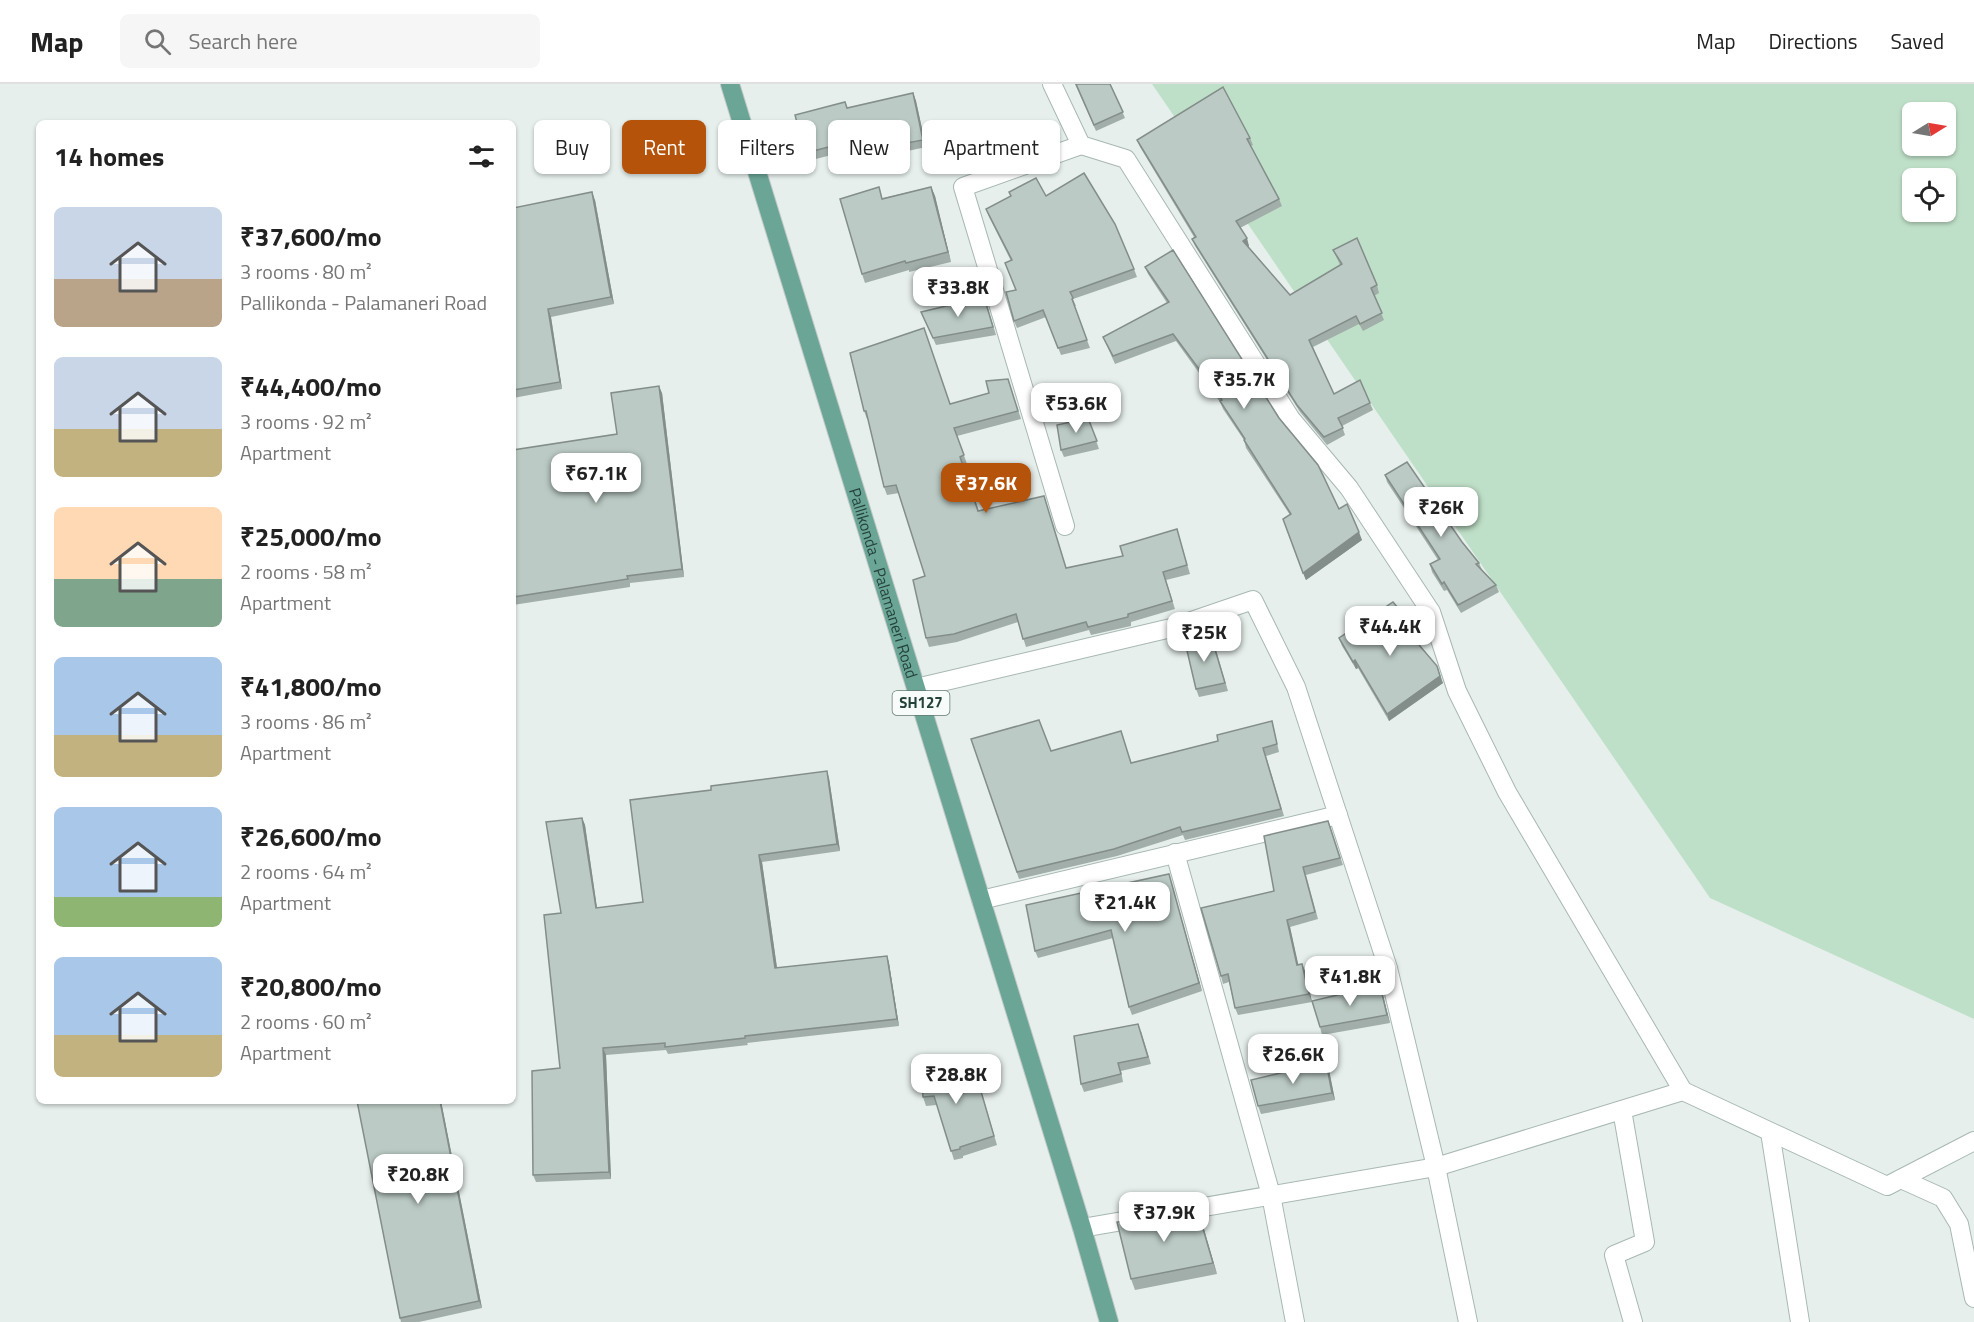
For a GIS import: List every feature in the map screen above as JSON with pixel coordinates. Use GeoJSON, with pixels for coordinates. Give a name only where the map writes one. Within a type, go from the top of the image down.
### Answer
{"type":"FeatureCollection","features":[{"type":"Feature","properties":{"kind":"main road","name":"Pallikonda - Palamaneri Road"},"geometry":{"type":"LineString","coordinates":[[730,84],[1082,1227],[1109,1322]]}},
{"type":"Feature","properties":{"kind":"street"},"geometry":{"type":"LineString","coordinates":[[1052,84],[1081,145]]}},
{"type":"Feature","properties":{"kind":"street"},"geometry":{"type":"LineString","coordinates":[[1065,526],[963,187],[1081,145],[1126,159],[1291,419],[1349,488],[1431,612],[1457,691],[1506,792],[1683,1091],[1887,1186],[1974,1141]]}},
{"type":"Feature","properties":{"kind":"street"},"geometry":{"type":"LineString","coordinates":[[916,688],[1171,628],[1253,600],[1296,687],[1388,968],[1436,1167],[1453,1259],[1468,1322]]}},
{"type":"Feature","properties":{"kind":"street"},"geometry":{"type":"LineString","coordinates":[[981,900],[1338,815]]}},
{"type":"Feature","properties":{"kind":"street"},"geometry":{"type":"LineString","coordinates":[[1174,853],[1271,1195],[1295,1322]]}},
{"type":"Feature","properties":{"kind":"street"},"geometry":{"type":"LineString","coordinates":[[1082,1227],[1436,1167],[1683,1091]]}},
{"type":"Feature","properties":{"kind":"street"},"geometry":{"type":"LineString","coordinates":[[1622,1110],[1645,1242],[1614,1255],[1633,1322]]}},
{"type":"Feature","properties":{"kind":"street"},"geometry":{"type":"LineString","coordinates":[[1770,1132],[1800,1322]]}},
{"type":"Feature","properties":{"kind":"street"},"geometry":{"type":"LineString","coordinates":[[1901,1179],[1943,1198],[1949,1207],[1959,1224],[1974,1298]]}},
{"type":"Feature","properties":{"kind":"green space"},"geometry":{"type":"Polygon","coordinates":[[[1152,84],[1974,84],[1974,1019],[1710,898],[1152,84]]]}},
{"type":"Feature","properties":{"kind":"building"},"geometry":{"type":"Polygon","coordinates":[[[1076,84],[1110,84],[1123,112],[1094,125],[1076,84]]]}},
{"type":"Feature","properties":{"kind":"building"},"geometry":{"type":"Polygon","coordinates":[[[1223,87],[1279,199],[1236,221],[1247,238],[1243,241],[1290,295],[1342,264],[1333,250],[1357,238],[1377,285],[1371,288],[1382,313],[1360,324],[1356,316],[1309,340],[1334,394],[1360,380],[1370,403],[1338,418],[1343,428],[1324,437],[1297,405],[1192,239],[1196,237],[1137,140],[1223,87]]]}},
{"type":"Feature","properties":{"kind":"building"},"geometry":{"type":"Polygon","coordinates":[[[913,93],[922,140],[910,142],[910,120],[828,120],[828,147],[816,150],[816,120],[796,120],[795,115],[845,102],[847,108],[913,93]]]}},
{"type":"Feature","properties":{"kind":"building"},"geometry":{"type":"Polygon","coordinates":[[[1084,173],[1115,224],[1134,269],[1070,292],[1087,340],[1058,348],[1043,310],[1014,321],[1006,292],[1016,290],[1005,263],[1012,260],[986,209],[1011,196],[1009,192],[1036,178],[1046,196],[1084,173]]]}},
{"type":"Feature","properties":{"kind":"building"},"geometry":{"type":"Polygon","coordinates":[[[879,187],[882,199],[931,187],[948,252],[906,263],[905,261],[862,274],[840,199],[879,187]]]}},
{"type":"Feature","properties":{"kind":"building"},"geometry":{"type":"Polygon","coordinates":[[[592,192],[611,297],[548,309],[560,382],[516,389],[516,207],[592,192]]]}},
{"type":"Feature","properties":{"kind":"building"},"geometry":{"type":"Polygon","coordinates":[[[1173,250],[1279,418],[1318,465],[1339,509],[1347,504],[1359,532],[1303,573],[1283,519],[1291,514],[1220,401],[1222,400],[1173,334],[1113,356],[1103,337],[1169,302],[1145,267],[1173,250]]]}},
{"type":"Feature","properties":{"kind":"building"},"geometry":{"type":"Polygon","coordinates":[[[984,297],[993,327],[933,338],[921,312],[984,297]]]}},
{"type":"Feature","properties":{"kind":"building"},"geometry":{"type":"Polygon","coordinates":[[[924,328],[950,404],[989,393],[986,381],[1008,379],[1018,411],[954,428],[964,455],[960,457],[978,511],[1044,496],[1066,568],[1123,556],[1120,546],[1177,529],[1187,565],[1163,572],[1172,601],[1128,614],[1128,617],[1088,627],[1086,622],[1023,639],[1016,614],[954,634],[926,638],[913,580],[925,576],[896,485],[884,487],[850,353],[924,328]]]}},
{"type":"Feature","properties":{"kind":"building"},"geometry":{"type":"Polygon","coordinates":[[[659,386],[682,569],[627,576],[628,579],[516,597],[516,450],[617,434],[611,393],[659,386]]]}},
{"type":"Feature","properties":{"kind":"building"},"geometry":{"type":"Polygon","coordinates":[[[1088,418],[1097,441],[1061,450],[1057,425],[1088,418]]]}},
{"type":"Feature","properties":{"kind":"building"},"geometry":{"type":"Polygon","coordinates":[[[1407,462],[1479,563],[1476,564],[1496,585],[1458,605],[1430,564],[1440,559],[1385,475],[1407,462]]]}},
{"type":"Feature","properties":{"kind":"building"},"geometry":{"type":"Polygon","coordinates":[[[1393,602],[1409,621],[1403,626],[1437,666],[1440,676],[1387,714],[1339,638],[1393,602]]]}},
{"type":"Feature","properties":{"kind":"building"},"geometry":{"type":"Polygon","coordinates":[[[1211,636],[1225,683],[1196,689],[1185,642],[1211,636]]]}},
{"type":"Feature","properties":{"kind":"building"},"geometry":{"type":"Polygon","coordinates":[[[1039,720],[1051,751],[1121,731],[1131,763],[1218,741],[1217,735],[1272,721],[1277,744],[1263,748],[1281,809],[1182,832],[1180,827],[1114,849],[1017,872],[971,739],[1039,720]]]}},
{"type":"Feature","properties":{"kind":"building"},"geometry":{"type":"Polygon","coordinates":[[[827,771],[837,844],[759,855],[775,968],[887,956],[897,1019],[665,1047],[665,1043],[603,1048],[609,1172],[533,1175],[532,1071],[560,1068],[544,915],[561,913],[546,822],[582,818],[596,908],[643,902],[630,800],[711,790],[711,786],[827,771]]]}},
{"type":"Feature","properties":{"kind":"building"},"geometry":{"type":"Polygon","coordinates":[[[1328,821],[1340,858],[1303,867],[1315,912],[1287,920],[1297,965],[1302,964],[1309,994],[1235,1008],[1228,974],[1221,976],[1201,908],[1274,891],[1264,836],[1328,821]]]}},
{"type":"Feature","properties":{"kind":"building"},"geometry":{"type":"Polygon","coordinates":[[[1169,874],[1199,983],[1129,1007],[1111,930],[1035,951],[1026,905],[1169,874]]]}},
{"type":"Feature","properties":{"kind":"building"},"geometry":{"type":"Polygon","coordinates":[[[1380,985],[1387,1015],[1320,1027],[1312,1001],[1380,985]]]}},
{"type":"Feature","properties":{"kind":"building"},"geometry":{"type":"Polygon","coordinates":[[[1138,1024],[1148,1057],[1118,1063],[1121,1074],[1081,1084],[1074,1036],[1138,1024]]]}},
{"type":"Feature","properties":{"kind":"building"},"geometry":{"type":"Polygon","coordinates":[[[952,1056],[955,1095],[980,1088],[994,1136],[951,1151],[934,1096],[923,1097],[921,1061],[952,1056]]]}},
{"type":"Feature","properties":{"kind":"building"},"geometry":{"type":"Polygon","coordinates":[[[1326,1062],[1332,1093],[1258,1106],[1251,1080],[1326,1062]]]}},
{"type":"Feature","properties":{"kind":"building"},"geometry":{"type":"Polygon","coordinates":[[[358,1104],[441,1104],[479,1301],[400,1318],[358,1104]]]}},
{"type":"Feature","properties":{"kind":"building"},"geometry":{"type":"Polygon","coordinates":[[[1197,1208],[1213,1263],[1131,1279],[1117,1222],[1197,1208]]]}}]}
